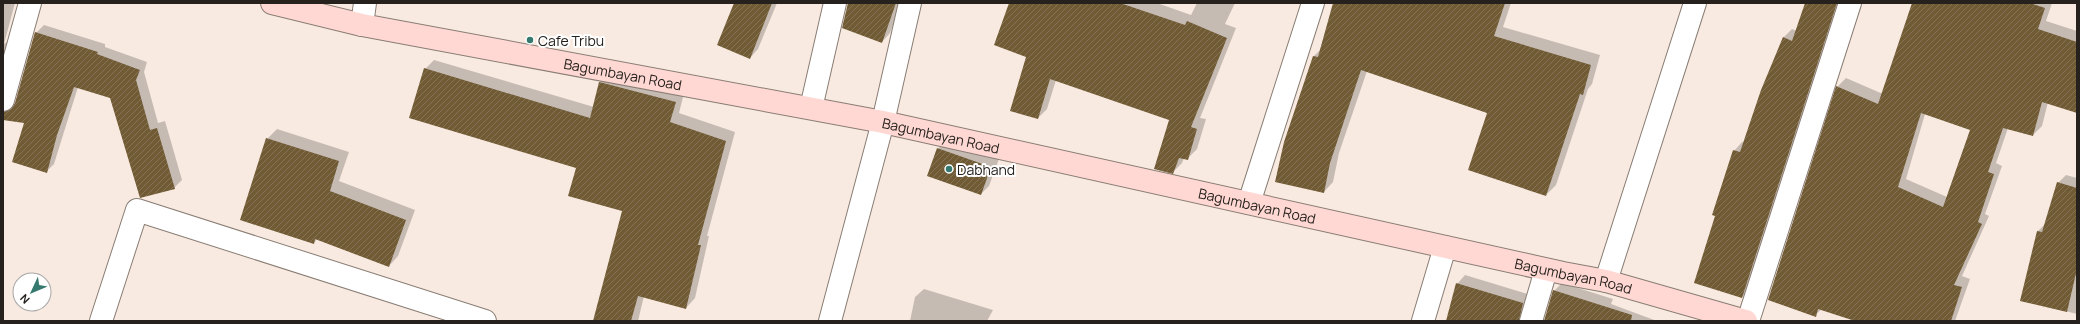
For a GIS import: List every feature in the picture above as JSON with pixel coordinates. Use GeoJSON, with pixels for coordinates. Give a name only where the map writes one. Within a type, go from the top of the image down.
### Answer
{"type":"FeatureCollection","features":[{"type":"Feature","properties":{"kind":"street"},"geometry":{"type":"LineString","coordinates":[[3,100],[30,3]]}},
{"type":"Feature","properties":{"kind":"street","name":"Bagumbayan Road"},"geometry":{"type":"LineString","coordinates":[[272,3],[362,25],[882,122],[1546,270],[1606,281],[1747,321]]}},
{"type":"Feature","properties":{"kind":"street"},"geometry":{"type":"LineString","coordinates":[[362,25],[365,3]]}},
{"type":"Feature","properties":{"kind":"street"},"geometry":{"type":"LineString","coordinates":[[811,108],[835,3]]}},
{"type":"Feature","properties":{"kind":"street"},"geometry":{"type":"LineString","coordinates":[[830,321],[882,122],[910,3]]}},
{"type":"Feature","properties":{"kind":"street"},"geometry":{"type":"LineString","coordinates":[[1249,203],[1313,3]]}},
{"type":"Feature","properties":{"kind":"street"},"geometry":{"type":"LineString","coordinates":[[1606,281],[1695,3]]}},
{"type":"Feature","properties":{"kind":"street"},"geometry":{"type":"LineString","coordinates":[[1747,321],[1850,3]]}},
{"type":"Feature","properties":{"kind":"street"},"geometry":{"type":"LineString","coordinates":[[101,321],[137,210],[485,321]]}},
{"type":"Feature","properties":{"kind":"street"},"geometry":{"type":"LineString","coordinates":[[1423,321],[1445,247]]}},
{"type":"Feature","properties":{"kind":"street"},"geometry":{"type":"LineString","coordinates":[[1531,321],[1546,270]]}},
{"type":"Feature","properties":{"kind":"building"},"geometry":{"type":"Polygon","coordinates":[[[734,3],[772,3],[750,59],[717,45],[734,3]]]}},
{"type":"Feature","properties":{"kind":"building"},"geometry":{"type":"Polygon","coordinates":[[[848,3],[896,3],[882,43],[842,28],[848,3]]]}},
{"type":"Feature","properties":{"kind":"building"},"geometry":{"type":"Polygon","coordinates":[[[1009,3],[1120,3],[1185,25],[1187,21],[1227,38],[1191,127],[1197,129],[1188,160],[1179,158],[1173,174],[1154,169],[1169,120],[1050,79],[1038,119],[1010,111],[1026,57],[994,45],[1009,3]]]}},
{"type":"Feature","properties":{"kind":"building"},"geometry":{"type":"Polygon","coordinates":[[[1333,3],[1505,3],[1494,36],[1591,65],[1583,95],[1580,94],[1546,196],[1468,170],[1487,113],[1361,70],[1330,163],[1324,193],[1275,182],[1284,142],[1313,56],[1318,57],[1333,3]]]}},
{"type":"Feature","properties":{"kind":"building"},"geometry":{"type":"Polygon","coordinates":[[[1805,3],[1837,3],[1742,298],[1694,283],[1715,216],[1712,215],[1733,150],[1740,152],[1761,90],[1783,37],[1792,41],[1805,3]]]}},
{"type":"Feature","properties":{"kind":"building"},"geometry":{"type":"Polygon","coordinates":[[[1912,3],[2030,3],[2045,8],[2038,29],[2077,42],[2077,113],[2042,102],[2033,136],[2003,128],[1988,172],[1994,174],[1978,222],[1982,224],[1954,285],[1962,287],[1951,321],[1855,321],[1818,309],[1816,317],[1768,300],[1836,86],[1878,104],[1912,3]],[[1921,113],[1898,187],[1943,207],[1970,130],[1921,113]]]}},
{"type":"Feature","properties":{"kind":"building"},"geometry":{"type":"Polygon","coordinates":[[[35,32],[98,52],[97,54],[140,70],[136,80],[150,130],[157,128],[175,189],[140,198],[110,98],[74,87],[57,135],[47,173],[12,162],[24,123],[3,120],[3,112],[11,109],[15,103],[35,32]]]}},
{"type":"Feature","properties":{"kind":"building"},"geometry":{"type":"Polygon","coordinates":[[[424,68],[590,118],[599,82],[676,102],[670,122],[726,141],[698,245],[701,245],[686,309],[638,296],[631,321],[593,321],[622,211],[568,196],[576,168],[409,118],[424,68]]]}},
{"type":"Feature","properties":{"kind":"building"},"geometry":{"type":"Polygon","coordinates":[[[266,138],[339,161],[330,191],[406,220],[389,267],[315,239],[314,244],[240,220],[266,138]]]}},
{"type":"Feature","properties":{"kind":"building"},"geometry":{"type":"Polygon","coordinates":[[[937,148],[991,167],[981,195],[927,176],[937,148]]]}},
{"type":"Feature","properties":{"kind":"building"},"geometry":{"type":"Polygon","coordinates":[[[2057,182],[2077,188],[2077,269],[2067,312],[2020,301],[2037,231],[2042,232],[2057,182]]]}},
{"type":"Feature","properties":{"kind":"building"},"geometry":{"type":"Polygon","coordinates":[[[1456,283],[1523,303],[1519,321],[1446,321],[1456,283]]]}},
{"type":"Feature","properties":{"kind":"building"},"geometry":{"type":"Polygon","coordinates":[[[1553,290],[1632,315],[1631,321],[1544,321],[1553,290]]]}},
{"type":"Feature","properties":{"kind":"place","name":"Cafe Tribu"},"geometry":{"type":"Point","coordinates":[530,40]}},
{"type":"Feature","properties":{"kind":"place","name":"Dabhand"},"geometry":{"type":"Point","coordinates":[949,169]}}]}
